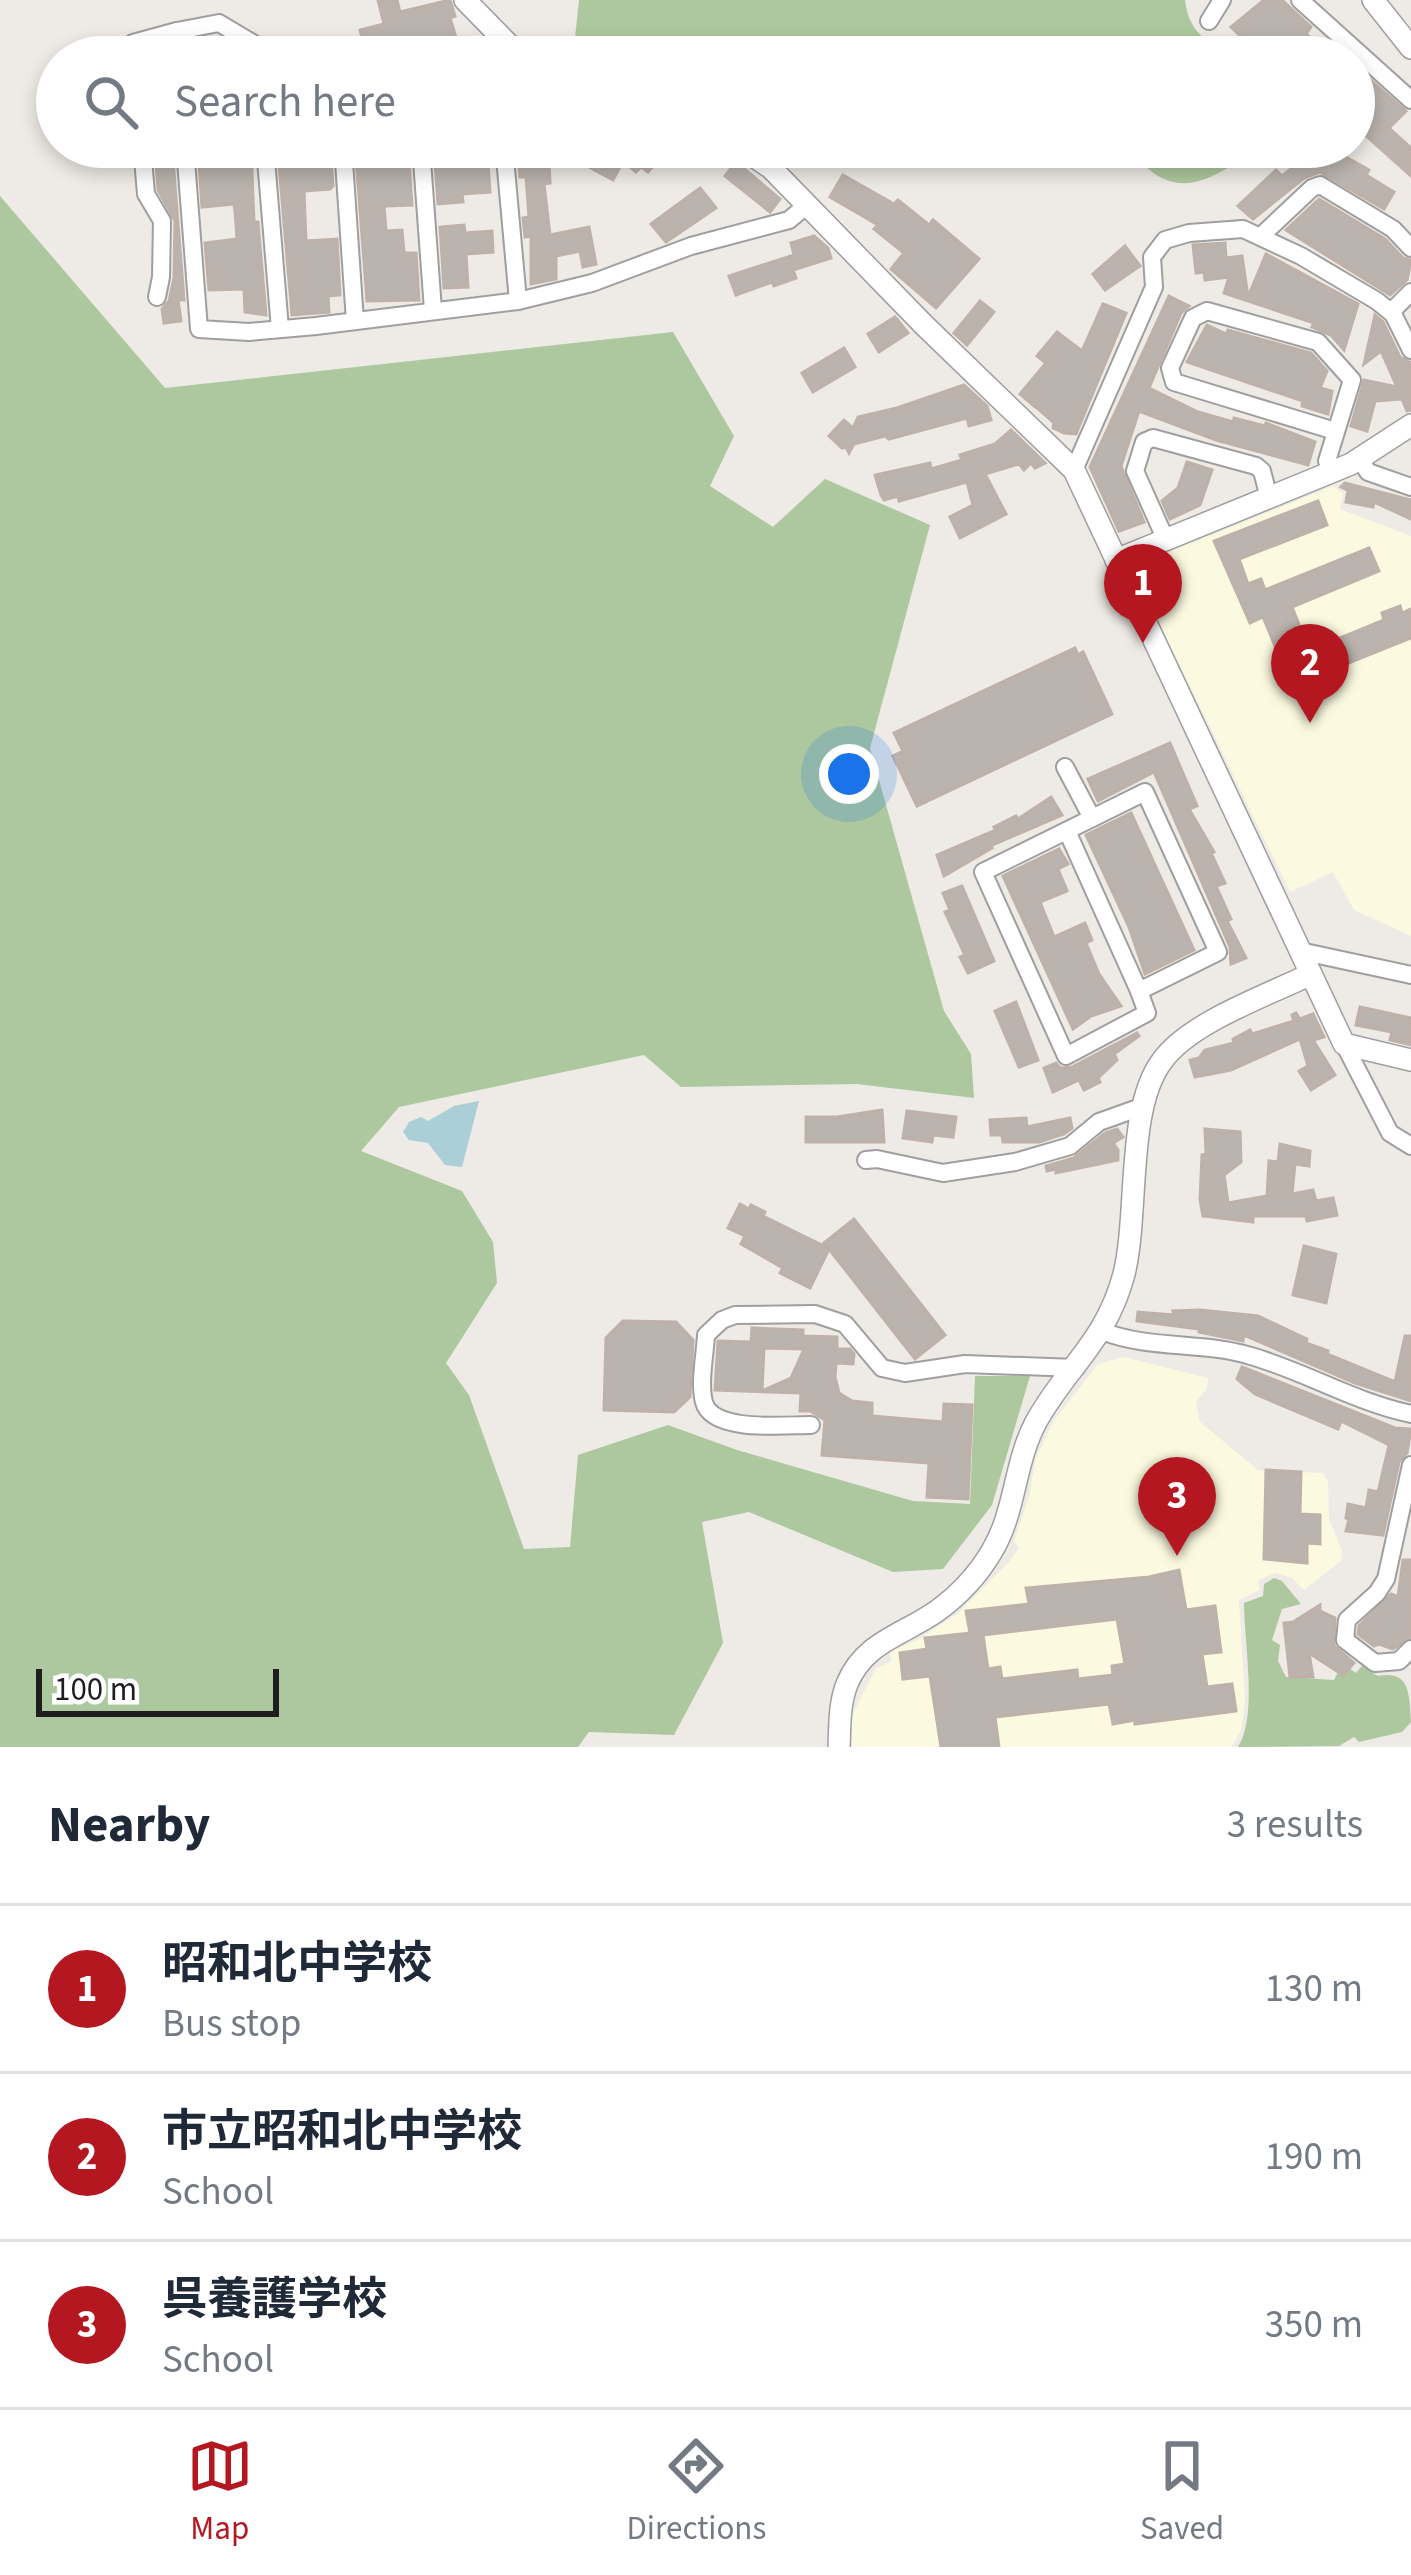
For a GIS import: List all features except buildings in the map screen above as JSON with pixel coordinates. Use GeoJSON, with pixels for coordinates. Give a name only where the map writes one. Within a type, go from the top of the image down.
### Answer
{"type":"FeatureCollection","features":[{"type":"Feature","properties":{"kind":"street"},"geometry":{"type":"LineString","coordinates":[[465,0],[500,36]]}},
{"type":"Feature","properties":{"kind":"street"},"geometry":{"type":"LineString","coordinates":[[1209,21],[1222,0]]}},
{"type":"Feature","properties":{"kind":"street"},"geometry":{"type":"LineString","coordinates":[[1300,0],[1340,36]]}},
{"type":"Feature","properties":{"kind":"street"},"geometry":{"type":"LineString","coordinates":[[1373,0],[1411,48]]}},
{"type":"Feature","properties":{"kind":"street"},"geometry":{"type":"LineString","coordinates":[[159,36],[219,23],[239,36]]}},
{"type":"Feature","properties":{"kind":"street"},"geometry":{"type":"LineString","coordinates":[[177,31],[177,36]]}},
{"type":"Feature","properties":{"kind":"street"},"geometry":{"type":"LineString","coordinates":[[1375,68],[1411,100]]}},
{"type":"Feature","properties":{"kind":"street"},"geometry":{"type":"LineString","coordinates":[[144,168],[146,194],[162,221],[157,297]]}},
{"type":"Feature","properties":{"kind":"street"},"geometry":{"type":"LineString","coordinates":[[187,168],[199,328],[280,329],[518,301],[592,283],[691,246],[789,220],[807,205]]}},
{"type":"Feature","properties":{"kind":"street"},"geometry":{"type":"LineString","coordinates":[[268,168],[280,329]]}},
{"type":"Feature","properties":{"kind":"street"},"geometry":{"type":"LineString","coordinates":[[344,168],[355,321]]}},
{"type":"Feature","properties":{"kind":"street"},"geometry":{"type":"LineString","coordinates":[[423,168],[433,310]]}},
{"type":"Feature","properties":{"kind":"street"},"geometry":{"type":"LineString","coordinates":[[506,168],[518,301]]}},
{"type":"Feature","properties":{"kind":"street"},"geometry":{"type":"LineString","coordinates":[[771,168],[924,326],[1075,470],[1344,1044],[1390,1133],[1411,1146]]}},
{"type":"Feature","properties":{"kind":"street"},"geometry":{"type":"LineString","coordinates":[[1261,236],[1320,185],[1393,229],[1411,248]]}},
{"type":"Feature","properties":{"kind":"street"},"geometry":{"type":"LineString","coordinates":[[1075,470],[1154,286],[1152,257],[1165,240],[1243,229],[1261,236],[1344,279],[1391,312],[1411,350]]}},
{"type":"Feature","properties":{"kind":"street"},"geometry":{"type":"LineString","coordinates":[[1391,312],[1411,292]]}},
{"type":"Feature","properties":{"kind":"street"},"geometry":{"type":"LineString","coordinates":[[1331,471],[1327,461],[1352,380],[1318,342],[1207,311],[1193,318],[1170,368],[1174,382],[1335,431]]}},
{"type":"Feature","properties":{"kind":"street"},"geometry":{"type":"LineString","coordinates":[[1116,560],[1331,471],[1411,425]]}},
{"type":"Feature","properties":{"kind":"street"},"geometry":{"type":"LineString","coordinates":[[1165,538],[1135,471],[1144,442],[1153,438],[1256,466],[1262,471],[1269,498]]}},
{"type":"Feature","properties":{"kind":"street"},"geometry":{"type":"LineString","coordinates":[[1359,458],[1368,472],[1411,487]]}},
{"type":"Feature","properties":{"kind":"street"},"geometry":{"type":"LineString","coordinates":[[1065,767],[1092,818]]}},
{"type":"Feature","properties":{"kind":"street"},"geometry":{"type":"LineString","coordinates":[[1067,831],[1147,1013],[1066,1056],[983,872],[1145,792],[1218,952],[1139,992]]}},
{"type":"Feature","properties":{"kind":"street"},"geometry":{"type":"LineString","coordinates":[[1300,951],[1411,975]]}},
{"type":"Feature","properties":{"kind":"street"},"geometry":{"type":"LineString","coordinates":[[839,1747],[847,1684],[863,1658],[884,1638],[936,1611],[977,1575],[1010,1514],[1025,1446],[1037,1421],[1102,1331],[1124,1273],[1141,1107],[1153,1075],[1186,1037],[1311,974]]}},
{"type":"Feature","properties":{"kind":"street"},"geometry":{"type":"LineString","coordinates":[[1344,1044],[1411,1060]]}},
{"type":"Feature","properties":{"kind":"street"},"geometry":{"type":"LineString","coordinates":[[866,1160],[943,1173],[1015,1162],[1070,1146],[1099,1122],[1141,1107]]}},
{"type":"Feature","properties":{"kind":"street"},"geometry":{"type":"LineString","coordinates":[[811,1425],[726,1424],[709,1414],[703,1400],[706,1335],[735,1315],[815,1314],[845,1324],[882,1368],[893,1371],[965,1364],[1076,1368]]}},
{"type":"Feature","properties":{"kind":"street"},"geometry":{"type":"LineString","coordinates":[[1102,1331],[1126,1340],[1248,1354],[1382,1408],[1411,1414]]}},
{"type":"Feature","properties":{"kind":"street"},"geometry":{"type":"LineString","coordinates":[[1411,1465],[1386,1579],[1378,1593],[1347,1620],[1346,1640],[1375,1663],[1399,1661],[1411,1648]]}},
{"type":"Feature","properties":{"kind":"shaded area"},"geometry":{"type":"Polygon","coordinates":[[[1333,486],[1343,494],[1340,509],[1411,536],[1411,936],[1354,910],[1333,872],[1290,892],[1136,575],[1140,564],[1333,486]]]}},
{"type":"Feature","properties":{"kind":"shaded area"},"geometry":{"type":"Polygon","coordinates":[[[1124,1357],[1208,1378],[1196,1402],[1200,1422],[1258,1470],[1323,1473],[1328,1482],[1329,1519],[1342,1551],[1341,1561],[1304,1590],[1292,1578],[1275,1573],[1258,1580],[1260,1590],[1239,1600],[1245,1702],[1241,1731],[1231,1747],[852,1747],[851,1717],[876,1668],[891,1662],[890,1652],[957,1614],[1008,1563],[1019,1548],[1014,1541],[1036,1458],[1053,1422],[1098,1364],[1124,1357]]]}},
{"type":"Feature","properties":{"kind":"green space"},"geometry":{"type":"Polygon","coordinates":[[[579,0],[1185,0],[1191,23],[1202,36],[575,36],[579,0]]]}},
{"type":"Feature","properties":{"kind":"green space"},"geometry":{"type":"Polygon","coordinates":[[[1148,168],[1227,168],[1191,183],[1160,177],[1148,168]]]}},
{"type":"Feature","properties":{"kind":"green space"},"geometry":{"type":"Polygon","coordinates":[[[0,196],[165,388],[673,332],[734,436],[710,486],[773,527],[825,479],[930,525],[870,748],[944,1011],[971,1054],[974,1098],[857,1084],[681,1087],[644,1055],[399,1107],[361,1151],[462,1191],[493,1242],[497,1283],[446,1363],[469,1395],[524,1549],[570,1547],[578,1455],[668,1425],[913,1501],[970,1504],[975,1376],[1030,1376],[992,1505],[943,1569],[893,1572],[749,1512],[702,1522],[723,1643],[674,1735],[589,1732],[578,1747],[0,1747],[0,196]]]}},
{"type":"Feature","properties":{"kind":"green space"},"geometry":{"type":"Polygon","coordinates":[[[1274,1578],[1301,1604],[1282,1609],[1272,1640],[1280,1645],[1278,1661],[1286,1677],[1334,1680],[1338,1672],[1343,1675],[1349,1668],[1356,1673],[1362,1666],[1378,1676],[1397,1677],[1410,1703],[1411,1722],[1402,1732],[1359,1742],[1354,1737],[1339,1746],[1238,1747],[1249,1698],[1244,1603],[1263,1596],[1264,1584],[1274,1578]]]}},
{"type":"Feature","properties":{"kind":"water"},"geometry":{"type":"Polygon","coordinates":[[[479,1101],[462,1167],[445,1165],[428,1143],[409,1140],[403,1132],[409,1122],[421,1117],[428,1121],[454,1106],[479,1101]]]}},
{"type":"Feature","properties":{"kind":"place","name":"昭和北中学校"},"geometry":{"type":"Point","coordinates":[1143,643]}},
{"type":"Feature","properties":{"kind":"place","name":"市立昭和北中学校"},"geometry":{"type":"Point","coordinates":[1310,723]}},
{"type":"Feature","properties":{"kind":"place","name":"呉養護学校"},"geometry":{"type":"Point","coordinates":[1177,1556]}}]}
